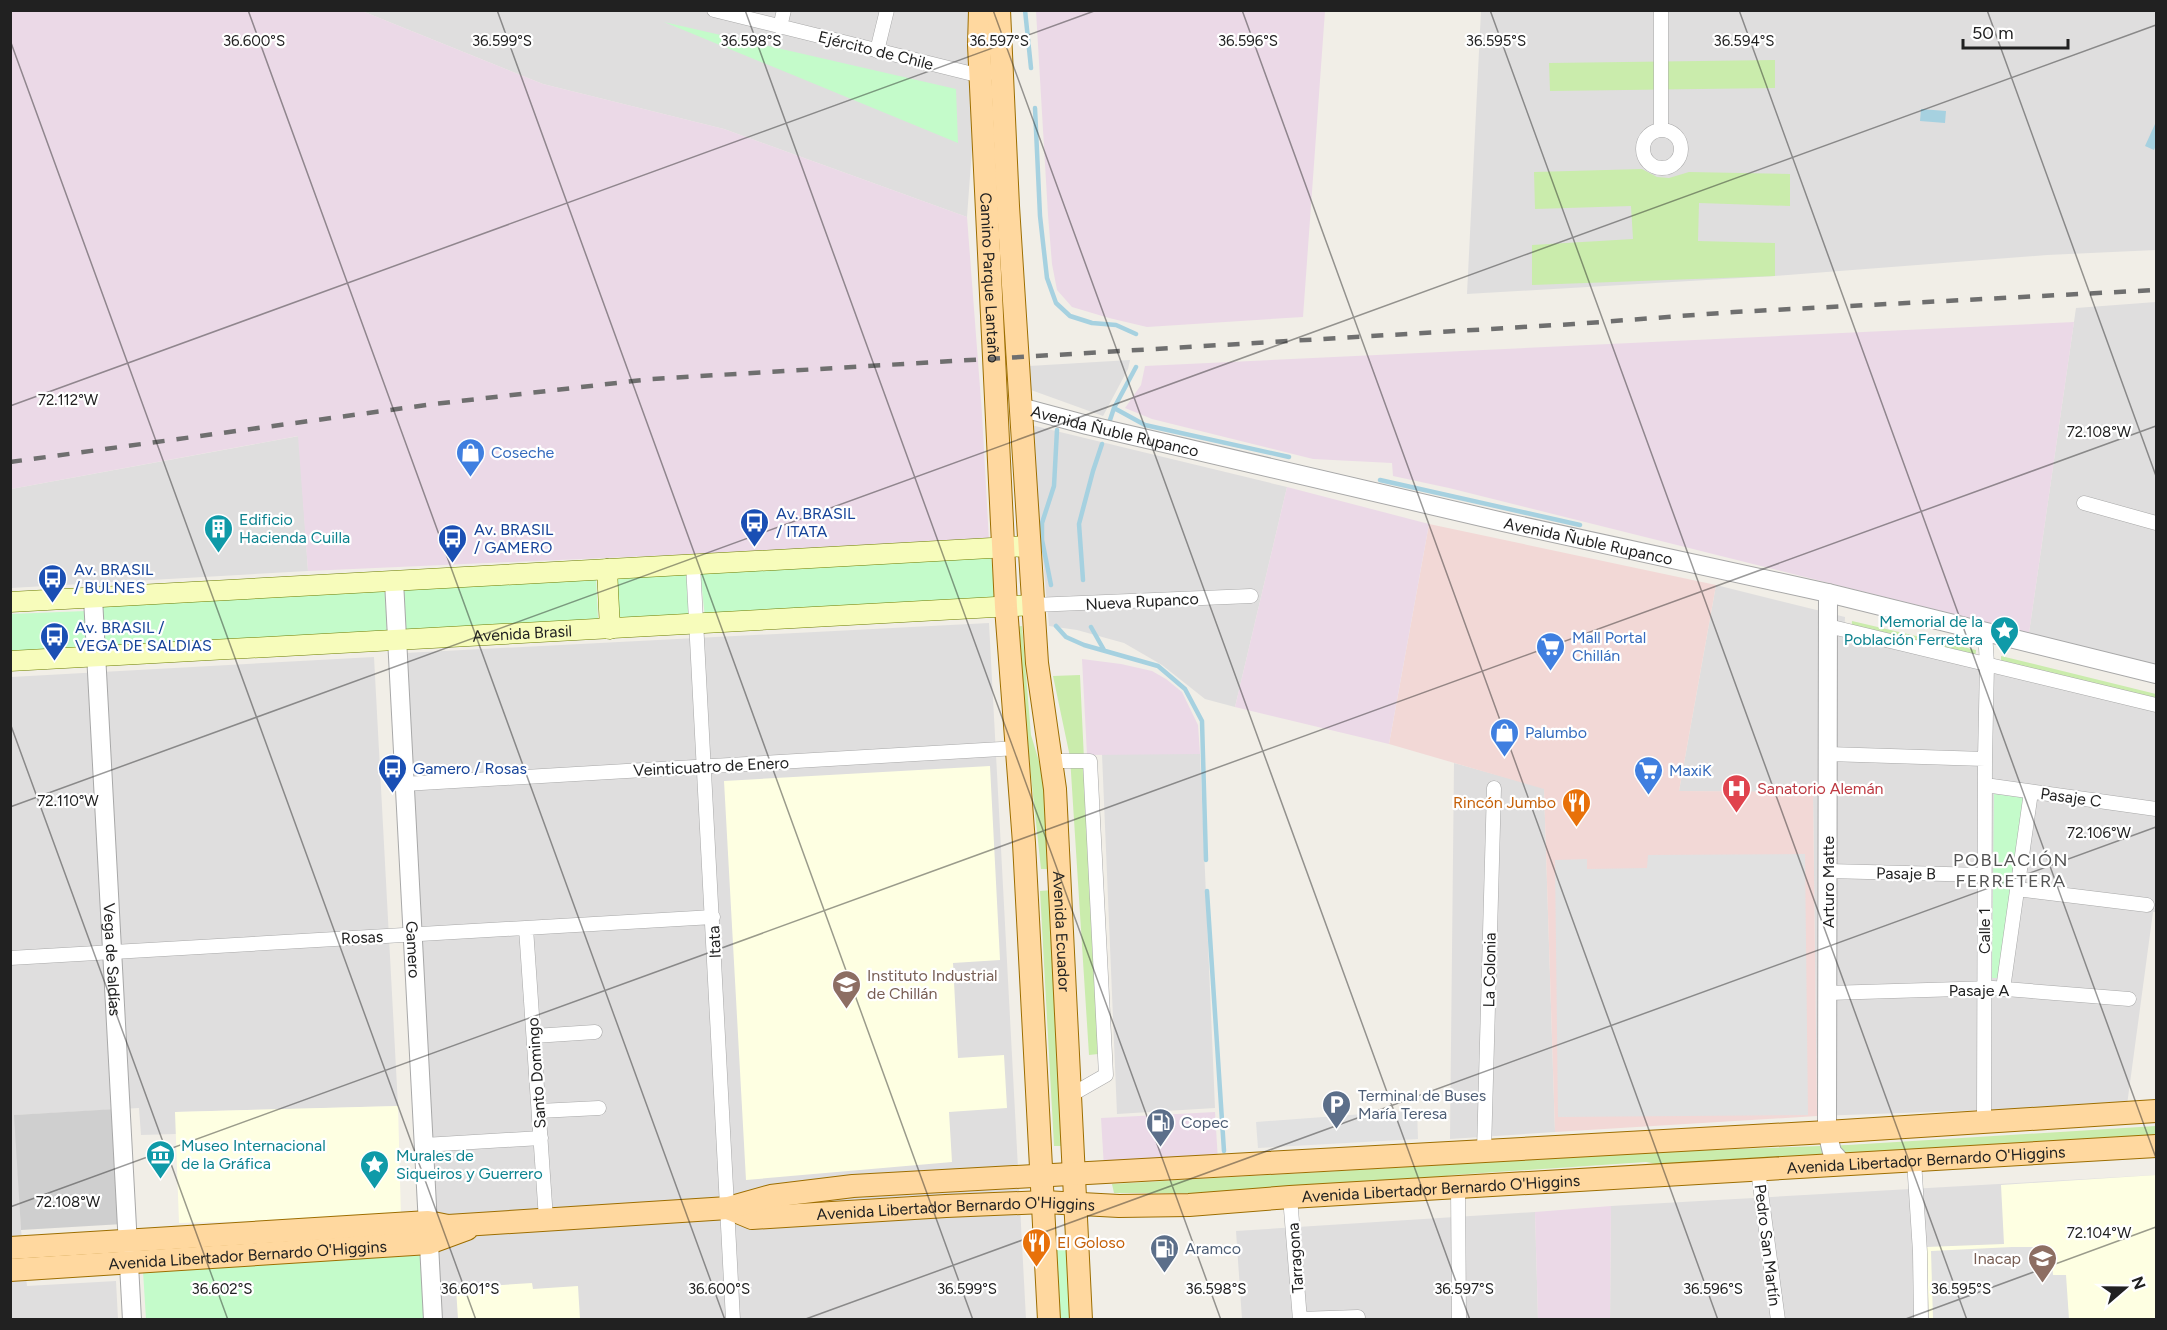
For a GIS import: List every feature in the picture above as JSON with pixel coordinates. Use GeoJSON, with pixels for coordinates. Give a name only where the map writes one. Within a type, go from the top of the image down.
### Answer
{"type":"FeatureCollection","features":[{"type":"Feature","properties":{"kind":"main road","name":"Camino Parque Lantaño"},"geometry":{"type":"LineString","coordinates":[[980,10],[991,79],[1020,407],[1029,546]]}},
{"type":"Feature","properties":{"kind":"main road","name":"Camino Parque Lantaño"},"geometry":{"type":"LineString","coordinates":[[999,10],[991,79],[1003,547]]}},
{"type":"Feature","properties":{"kind":"main road"},"geometry":{"type":"LineString","coordinates":[[10,602],[1029,546]]}},
{"type":"Feature","properties":{"kind":"main road","name":"Avenida Ecuador"},"geometry":{"type":"LineString","coordinates":[[1029,546],[1037,663],[1055,789],[1082,1320]]}},
{"type":"Feature","properties":{"kind":"main road","name":"Avenida Ecuador"},"geometry":{"type":"LineString","coordinates":[[1003,547],[1018,748],[1049,1320]]}},
{"type":"Feature","properties":{"kind":"main road"},"geometry":{"type":"LineString","coordinates":[[607,569],[610,629]]}},
{"type":"Feature","properties":{"kind":"main road","name":"Avenida Brasil"},"geometry":{"type":"LineString","coordinates":[[10,661],[1033,605]]}},
{"type":"Feature","properties":{"kind":"main road","name":"Avenida Libertador Bernardo O'Higgins"},"geometry":{"type":"LineString","coordinates":[[10,1270],[128,1252],[428,1233],[482,1223],[728,1208],[771,1196],[853,1186],[1827,1132],[2157,1111]]}},
{"type":"Feature","properties":{"kind":"main road"},"geometry":{"type":"LineString","coordinates":[[1889,1128],[1885,1135],[1884,1153],[1903,1161]]}},
{"type":"Feature","properties":{"kind":"main road","name":"Avenida Libertador Bernardo O'Higgins"},"geometry":{"type":"LineString","coordinates":[[728,1208],[752,1218],[1044,1202],[1128,1206],[1189,1205],[1290,1197],[2157,1146]]}},
{"type":"Feature","properties":{"kind":"main road","name":"Avenida Libertador Bernardo O'Higgins"},"geometry":{"type":"LineString","coordinates":[[10,1248],[128,1252]]}},
{"type":"Feature","properties":{"kind":"street","name":"Ejército de Chile"},"geometry":{"type":"LineString","coordinates":[[714,10],[991,79]]}},
{"type":"Feature","properties":{"kind":"street"},"geometry":{"type":"LineString","coordinates":[[780,27],[784,10]]}},
{"type":"Feature","properties":{"kind":"street"},"geometry":{"type":"LineString","coordinates":[[877,51],[887,10]]}},
{"type":"Feature","properties":{"kind":"street"},"geometry":{"type":"LineString","coordinates":[[1661,10],[1661,130]]}},
{"type":"Feature","properties":{"kind":"street","name":"Avenida Ñuble Rupanco"},"geometry":{"type":"LineString","coordinates":[[1020,407],[1503,522],[1828,593],[2157,674]]}},
{"type":"Feature","properties":{"kind":"street"},"geometry":{"type":"LineString","coordinates":[[2084,504],[2157,523]]}},
{"type":"Feature","properties":{"kind":"street","name":"Itata"},"geometry":{"type":"LineString","coordinates":[[693,564],[733,1320]]}},
{"type":"Feature","properties":{"kind":"street","name":"Gamero"},"geometry":{"type":"LineString","coordinates":[[394,581],[433,1320]]}},
{"type":"Feature","properties":{"kind":"street","name":"Arturo Matte"},"geometry":{"type":"LineString","coordinates":[[1828,593],[1827,1132],[1832,1152],[1844,1165]]}},
{"type":"Feature","properties":{"kind":"street","name":"Nueva Rupanco"},"geometry":{"type":"LineString","coordinates":[[1033,605],[1251,596]]}},
{"type":"Feature","properties":{"kind":"street","name":"Vega de Saldías"},"geometry":{"type":"LineString","coordinates":[[93,598],[132,1320]]}},
{"type":"Feature","properties":{"kind":"street"},"geometry":{"type":"LineString","coordinates":[[1828,626],[2157,705]]}},
{"type":"Feature","properties":{"kind":"street","name":"Calle 1"},"geometry":{"type":"LineString","coordinates":[[1984,1122],[1987,664],[1985,632]]}},
{"type":"Feature","properties":{"kind":"street","name":"Veinticuatro de Enero"},"geometry":{"type":"LineString","coordinates":[[404,784],[1018,748]]}},
{"type":"Feature","properties":{"kind":"street"},"geometry":{"type":"LineString","coordinates":[[1828,754],[1985,759]]}},
{"type":"Feature","properties":{"kind":"street"},"geometry":{"type":"LineString","coordinates":[[1050,761],[1090,761],[1096,852],[1106,1075],[1071,1095]]}},
{"type":"Feature","properties":{"kind":"street","name":"Pasaje C"},"geometry":{"type":"LineString","coordinates":[[1985,785],[2157,809]]}},
{"type":"Feature","properties":{"kind":"street","name":"La Colonia"},"geometry":{"type":"LineString","coordinates":[[1484,1151],[1494,788]]}},
{"type":"Feature","properties":{"kind":"street","name":"Calle 1"},"geometry":{"type":"LineString","coordinates":[[2003,989],[2031,792]]}},
{"type":"Feature","properties":{"kind":"street","name":"Pasaje B"},"geometry":{"type":"LineString","coordinates":[[1828,871],[1984,874]]}},
{"type":"Feature","properties":{"kind":"street"},"geometry":{"type":"LineString","coordinates":[[2017,889],[2147,905]]}},
{"type":"Feature","properties":{"kind":"street","name":"Rosas"},"geometry":{"type":"LineString","coordinates":[[10,958],[713,917]]}},
{"type":"Feature","properties":{"kind":"street","name":"Santo Domingo"},"geometry":{"type":"LineString","coordinates":[[526,928],[546,1219]]}},
{"type":"Feature","properties":{"kind":"street","name":"Pasaje A"},"geometry":{"type":"LineString","coordinates":[[1828,993],[2003,989],[2129,999]]}},
{"type":"Feature","properties":{"kind":"street"},"geometry":{"type":"LineString","coordinates":[[534,1036],[595,1032]]}},
{"type":"Feature","properties":{"kind":"street"},"geometry":{"type":"LineString","coordinates":[[539,1111],[599,1108]]}},
{"type":"Feature","properties":{"kind":"street"},"geometry":{"type":"LineString","coordinates":[[424,1145],[541,1138]]}},
{"type":"Feature","properties":{"kind":"street"},"geometry":{"type":"LineString","coordinates":[[1903,1161],[1920,1252],[1921,1320]]}},
{"type":"Feature","properties":{"kind":"street","name":"Pedro San Martín"},"geometry":{"type":"LineString","coordinates":[[1758,1170],[1778,1320]]}},
{"type":"Feature","properties":{"kind":"street"},"geometry":{"type":"LineString","coordinates":[[1458,1187],[1459,1320]]}},
{"type":"Feature","properties":{"kind":"street","name":"Tarragona"},"geometry":{"type":"LineString","coordinates":[[1290,1197],[1300,1319]]}},
{"type":"Feature","properties":{"kind":"street"},"geometry":{"type":"LineString","coordinates":[[1300,1319],[1358,1317]]}},
{"type":"Feature","properties":{"kind":"shaded area"},"geometry":{"type":"Polygon","coordinates":[[[11,11],[362,11],[543,84],[724,129],[967,217],[989,541],[308,571],[298,436],[11,489],[11,11]]]}},
{"type":"Feature","properties":{"kind":"shaded area"},"geometry":{"type":"Polygon","coordinates":[[[362,11],[971,11],[972,149],[967,217],[724,129],[543,84],[362,11]]]}},
{"type":"Feature","properties":{"kind":"shaded area"},"geometry":{"type":"Polygon","coordinates":[[[1036,11],[1325,11],[1303,317],[1147,327],[1072,307],[1057,290],[1052,264],[1048,215],[1036,11]]]}},
{"type":"Feature","properties":{"kind":"shaded area"},"geometry":{"type":"Polygon","coordinates":[[[1481,11],[2156,11],[2156,250],[2047,255],[1775,276],[1467,294],[1481,11]]]}},
{"type":"Feature","properties":{"kind":"shaded area"},"geometry":{"type":"Polygon","coordinates":[[[2156,302],[2156,667],[2029,633],[2076,308],[2156,302]]]}},
{"type":"Feature","properties":{"kind":"shaded area"},"geometry":{"type":"Polygon","coordinates":[[[2074,322],[2029,633],[1393,476],[1392,463],[1313,459],[1152,419],[1125,408],[1141,385],[1145,366],[2074,322]]]}},
{"type":"Feature","properties":{"kind":"shaded area"},"geometry":{"type":"Polygon","coordinates":[[[1130,360],[1128,369],[1103,416],[1031,390],[1029,366],[1130,360]]]}},
{"type":"Feature","properties":{"kind":"shaded area"},"geometry":{"type":"Polygon","coordinates":[[[1031,425],[1287,487],[1235,707],[1205,699],[1162,665],[1124,643],[1077,630],[1049,626],[1031,425]]]}},
{"type":"Feature","properties":{"kind":"shaded area"},"geometry":{"type":"Polygon","coordinates":[[[299,436],[308,571],[11,588],[11,489],[299,436]]]}},
{"type":"Feature","properties":{"kind":"shaded area"},"geometry":{"type":"Polygon","coordinates":[[[1287,487],[1429,524],[1389,744],[1235,707],[1287,487]]]}},
{"type":"Feature","properties":{"kind":"shaded area"},"geometry":{"type":"Polygon","coordinates":[[[1429,524],[1716,585],[1679,791],[1813,792],[1817,1116],[1555,1132],[1544,789],[1389,744],[1429,524]]]}},
{"type":"Feature","properties":{"kind":"shaded area"},"geometry":{"type":"Polygon","coordinates":[[[1716,585],[1845,617],[1844,634],[2156,711],[2156,912],[2153,912],[2127,1105],[1817,1116],[1813,793],[1679,791],[1716,585]]]}},
{"type":"Feature","properties":{"kind":"shaded area"},"geometry":{"type":"Polygon","coordinates":[[[989,623],[1026,1319],[442,1319],[405,653],[989,623]]]}},
{"type":"Feature","properties":{"kind":"shaded area"},"geometry":{"type":"Polygon","coordinates":[[[374,657],[398,1106],[176,1112],[176,1134],[141,1135],[139,1108],[15,1115],[21,1230],[27,1286],[116,1281],[118,1319],[11,1320],[11,677],[374,657]]]}},
{"type":"Feature","properties":{"kind":"shaded area"},"geometry":{"type":"Polygon","coordinates":[[[1082,659],[1152,671],[1166,679],[1182,692],[1198,725],[1200,754],[1087,755],[1082,659]]]}},
{"type":"Feature","properties":{"kind":"shaded area"},"geometry":{"type":"Polygon","coordinates":[[[1102,754],[1200,754],[1215,1108],[1117,1114],[1102,754]]]}},
{"type":"Feature","properties":{"kind":"shaded area"},"geometry":{"type":"Polygon","coordinates":[[[1454,763],[1544,788],[1555,1132],[1450,1139],[1454,763]]]}},
{"type":"Feature","properties":{"kind":"shaded area","name":"Instituto Industrial de Chillán"},"geometry":{"type":"Polygon","coordinates":[[[990,766],[1000,960],[953,963],[958,1058],[1004,1055],[1007,1108],[949,1112],[952,1162],[746,1180],[724,781],[990,766]]]}},
{"type":"Feature","properties":{"kind":"shaded area"},"geometry":{"type":"Polygon","coordinates":[[[1805,854],[1808,1115],[1558,1117],[1555,860],[1587,859],[1587,869],[1647,868],[1648,855],[1805,854]]]}},
{"type":"Feature","properties":{"kind":"shaded area"},"geometry":{"type":"Polygon","coordinates":[[[398,1106],[401,1217],[179,1223],[175,1112],[398,1106]]]}},
{"type":"Feature","properties":{"kind":"shaded area"},"geometry":{"type":"Polygon","coordinates":[[[116,1109],[123,1224],[21,1230],[14,1115],[116,1109]]]}},
{"type":"Feature","properties":{"kind":"shaded area","name":"Terminal de Buses María Teresa"},"geometry":{"type":"Polygon","coordinates":[[[1417,1110],[1418,1139],[1258,1148],[1256,1122],[1417,1110]]]}},
{"type":"Feature","properties":{"kind":"shaded area","name":"Copec"},"geometry":{"type":"Polygon","coordinates":[[[1215,1112],[1218,1161],[1104,1168],[1101,1118],[1215,1112]]]}},
{"type":"Feature","properties":{"kind":"shaded area"},"geometry":{"type":"Polygon","coordinates":[[[2156,1175],[2156,1319],[1610,1320],[1611,1206],[2156,1175]]]}},
{"type":"Feature","properties":{"kind":"shaded area","name":"Inacap"},"geometry":{"type":"Polygon","coordinates":[[[2156,1175],[2156,1319],[1929,1319],[1926,1247],[2004,1244],[2001,1185],[2156,1175]]]}},
{"type":"Feature","properties":{"kind":"shaded area"},"geometry":{"type":"Polygon","coordinates":[[[1611,1206],[1610,1319],[1538,1319],[1535,1212],[1611,1206]]]}},
{"type":"Feature","properties":{"kind":"shaded area"},"geometry":{"type":"Polygon","coordinates":[[[1535,1212],[1538,1319],[1242,1319],[1236,1231],[1535,1212]]]}},
{"type":"Feature","properties":{"kind":"shaded area"},"geometry":{"type":"Polygon","coordinates":[[[2051,1247],[2053,1275],[2066,1275],[2069,1319],[1933,1319],[1931,1251],[2051,1247]]]}},
{"type":"Feature","properties":{"kind":"shaded area"},"geometry":{"type":"Polygon","coordinates":[[[532,1283],[533,1289],[578,1286],[580,1319],[458,1319],[456,1288],[532,1283]]]}},
{"type":"Feature","properties":{"kind":"green space"},"geometry":{"type":"Polygon","coordinates":[[[664,22],[956,89],[958,143],[664,22]]]}},
{"type":"Feature","properties":{"kind":"green space"},"geometry":{"type":"Polygon","coordinates":[[[1775,60],[1775,88],[1550,91],[1549,63],[1775,60]]]}},
{"type":"Feature","properties":{"kind":"green space"},"geometry":{"type":"Polygon","coordinates":[[[1642,169],[1657,177],[1669,178],[1689,172],[1790,174],[1790,206],[1699,203],[1698,241],[1775,243],[1775,276],[1532,285],[1532,245],[1633,239],[1631,206],[1535,209],[1534,172],[1642,169]]]}},
{"type":"Feature","properties":{"kind":"green space"},"geometry":{"type":"Polygon","coordinates":[[[991,556],[996,604],[705,618],[700,570],[991,556]]]}},
{"type":"Feature","properties":{"kind":"green space"},"geometry":{"type":"Polygon","coordinates":[[[686,571],[690,617],[619,620],[616,573],[686,571]]]}},
{"type":"Feature","properties":{"kind":"green space"},"geometry":{"type":"Polygon","coordinates":[[[596,577],[598,619],[403,633],[400,587],[596,577]]]}},
{"type":"Feature","properties":{"kind":"green space"},"geometry":{"type":"Polygon","coordinates":[[[385,587],[387,635],[101,651],[97,604],[385,587]]]}},
{"type":"Feature","properties":{"kind":"green space"},"geometry":{"type":"Polygon","coordinates":[[[86,611],[88,652],[11,655],[10,614],[86,611]]]}},
{"type":"Feature","properties":{"kind":"green space"},"geometry":{"type":"Polygon","coordinates":[[[1852,621],[1976,650],[1975,663],[1851,634],[1852,621]]]}},
{"type":"Feature","properties":{"kind":"green space"},"geometry":{"type":"Polygon","coordinates":[[[1022,626],[1031,735],[1045,781],[1052,869],[1041,869],[1015,627],[1022,626]]]}},
{"type":"Feature","properties":{"kind":"green space"},"geometry":{"type":"Polygon","coordinates":[[[2001,656],[2156,694],[2156,706],[2001,669],[2001,656]]]}},
{"type":"Feature","properties":{"kind":"green space"},"geometry":{"type":"Polygon","coordinates":[[[1080,675],[1098,1054],[1089,1055],[1070,757],[1053,676],[1080,675]]]}},
{"type":"Feature","properties":{"kind":"green space"},"geometry":{"type":"Polygon","coordinates":[[[1994,794],[2025,798],[2001,978],[1992,978],[1994,794]]]}},
{"type":"Feature","properties":{"kind":"green space"},"geometry":{"type":"Polygon","coordinates":[[[1053,890],[1067,1146],[1054,1146],[1040,891],[1053,890]]]}},
{"type":"Feature","properties":{"kind":"green space"},"geometry":{"type":"Polygon","coordinates":[[[2156,1126],[2156,1140],[1672,1167],[1646,1162],[1453,1175],[1407,1182],[1217,1193],[1114,1193],[1112,1184],[1684,1151],[1848,1145],[2156,1126]]]}},
{"type":"Feature","properties":{"kind":"green space"},"geometry":{"type":"Polygon","coordinates":[[[1049,1244],[1066,1246],[1071,1319],[1055,1319],[1049,1244]]]}},
{"type":"Feature","properties":{"kind":"green space"},"geometry":{"type":"Polygon","coordinates":[[[424,1255],[428,1319],[146,1319],[143,1271],[424,1255]]]}},
{"type":"Feature","properties":{"kind":"water"},"geometry":{"type":"Polygon","coordinates":[[[1921,109],[1946,111],[1945,123],[1920,121],[1921,109]]]}},
{"type":"Feature","properties":{"kind":"water"},"geometry":{"type":"Polygon","coordinates":[[[2155,124],[2156,145],[2154,150],[2145,146],[2155,124]]]}},
{"type":"Feature","properties":{"kind":"waterway"},"geometry":{"type":"LineString","coordinates":[[1025,10],[1031,68]]}},
{"type":"Feature","properties":{"kind":"waterway"},"geometry":{"type":"LineString","coordinates":[[1035,108],[1040,216],[1047,278],[1056,303],[1070,316],[1092,323],[1116,325],[1136,334]]}},
{"type":"Feature","properties":{"kind":"waterway"},"geometry":{"type":"LineString","coordinates":[[1110,420],[1136,367]]}},
{"type":"Feature","properties":{"kind":"waterway"},"geometry":{"type":"LineString","coordinates":[[1114,408],[1145,425],[1289,457]]}},
{"type":"Feature","properties":{"kind":"waterway"},"geometry":{"type":"LineString","coordinates":[[1051,585],[1042,540],[1042,523],[1054,486],[1057,430]]}},
{"type":"Feature","properties":{"kind":"waterway"},"geometry":{"type":"LineString","coordinates":[[1083,580],[1079,524],[1102,444]]}},
{"type":"Feature","properties":{"kind":"waterway"},"geometry":{"type":"LineString","coordinates":[[1380,480],[1580,525]]}},
{"type":"Feature","properties":{"kind":"waterway"},"geometry":{"type":"LineString","coordinates":[[1056,626],[1066,637],[1084,645],[1158,666],[1185,689],[1202,721],[1206,860]]}},
{"type":"Feature","properties":{"kind":"waterway"},"geometry":{"type":"LineString","coordinates":[[1091,627],[1104,650]]}},
{"type":"Feature","properties":{"kind":"waterway"},"geometry":{"type":"LineString","coordinates":[[1207,891],[1224,1151]]}},
{"type":"Feature","properties":{"kind":"railway"},"geometry":{"type":"LineString","coordinates":[[10,462],[434,404],[651,379],[1574,324],[1734,312],[2156,290]]}},
{"type":"Feature","properties":{"kind":"place","name":"Coseche"},"geometry":{"type":"Point","coordinates":[470,478]}},
{"type":"Feature","properties":{"kind":"place","name":"Av. BRASIL / ITATA"},"geometry":{"type":"Point","coordinates":[755,548]}},
{"type":"Feature","properties":{"kind":"place","name":"Edificio Hacienda Cuilla"},"geometry":{"type":"Point","coordinates":[218,554]}},
{"type":"Feature","properties":{"kind":"place","name":"Av. BRASIL / GAMERO"},"geometry":{"type":"Point","coordinates":[453,564]}},
{"type":"Feature","properties":{"kind":"place","name":"Av. BRASIL / BULNES"},"geometry":{"type":"Point","coordinates":[53,604]}},
{"type":"Feature","properties":{"kind":"place","name":"Memorial de la Población Ferretera"},"geometry":{"type":"Point","coordinates":[2004,656]}},
{"type":"Feature","properties":{"kind":"place","name":"Av. BRASIL / VEGA DE SALDIAS"},"geometry":{"type":"Point","coordinates":[54,662]}},
{"type":"Feature","properties":{"kind":"place","name":"Mall Portal Chillán"},"geometry":{"type":"Point","coordinates":[1551,672]}},
{"type":"Feature","properties":{"kind":"place","name":"Palumbo"},"geometry":{"type":"Point","coordinates":[1504,758]}},
{"type":"Feature","properties":{"kind":"place","name":"Gamero / Rosas"},"geometry":{"type":"Point","coordinates":[392,794]}},
{"type":"Feature","properties":{"kind":"place","name":"MaxiK"},"geometry":{"type":"Point","coordinates":[1648,796]}},
{"type":"Feature","properties":{"kind":"place","name":"Sanatorio Alemán"},"geometry":{"type":"Point","coordinates":[1736,814]}},
{"type":"Feature","properties":{"kind":"place","name":"Rincón Jumbo"},"geometry":{"type":"Point","coordinates":[1577,828]}},
{"type":"Feature","properties":{"kind":"place","name":"Instituto Industrial de Chillán"},"geometry":{"type":"Point","coordinates":[846,1010]}},
{"type":"Feature","properties":{"kind":"place","name":"Terminal de Buses María Teresa"},"geometry":{"type":"Point","coordinates":[1337,1130]}},
{"type":"Feature","properties":{"kind":"place","name":"Copec"},"geometry":{"type":"Point","coordinates":[1160,1148]}},
{"type":"Feature","properties":{"kind":"place","name":"Museo Internacional de la Gráfica"},"geometry":{"type":"Point","coordinates":[160,1180]}},
{"type":"Feature","properties":{"kind":"place","name":"Murales de Siqueiros y Guerrero"},"geometry":{"type":"Point","coordinates":[375,1190]}},
{"type":"Feature","properties":{"kind":"place","name":"El Goloso"},"geometry":{"type":"Point","coordinates":[1036,1268]}},
{"type":"Feature","properties":{"kind":"place","name":"Aramco"},"geometry":{"type":"Point","coordinates":[1164,1274]}},
{"type":"Feature","properties":{"kind":"place","name":"Inacap"},"geometry":{"type":"Point","coordinates":[2042,1284]}},
{"type":"Feature","properties":{"kind":"district","name":"POBLACIÓN FERRETERA"},"geometry":{"type":"Point","coordinates":[2011,870]}}]}
